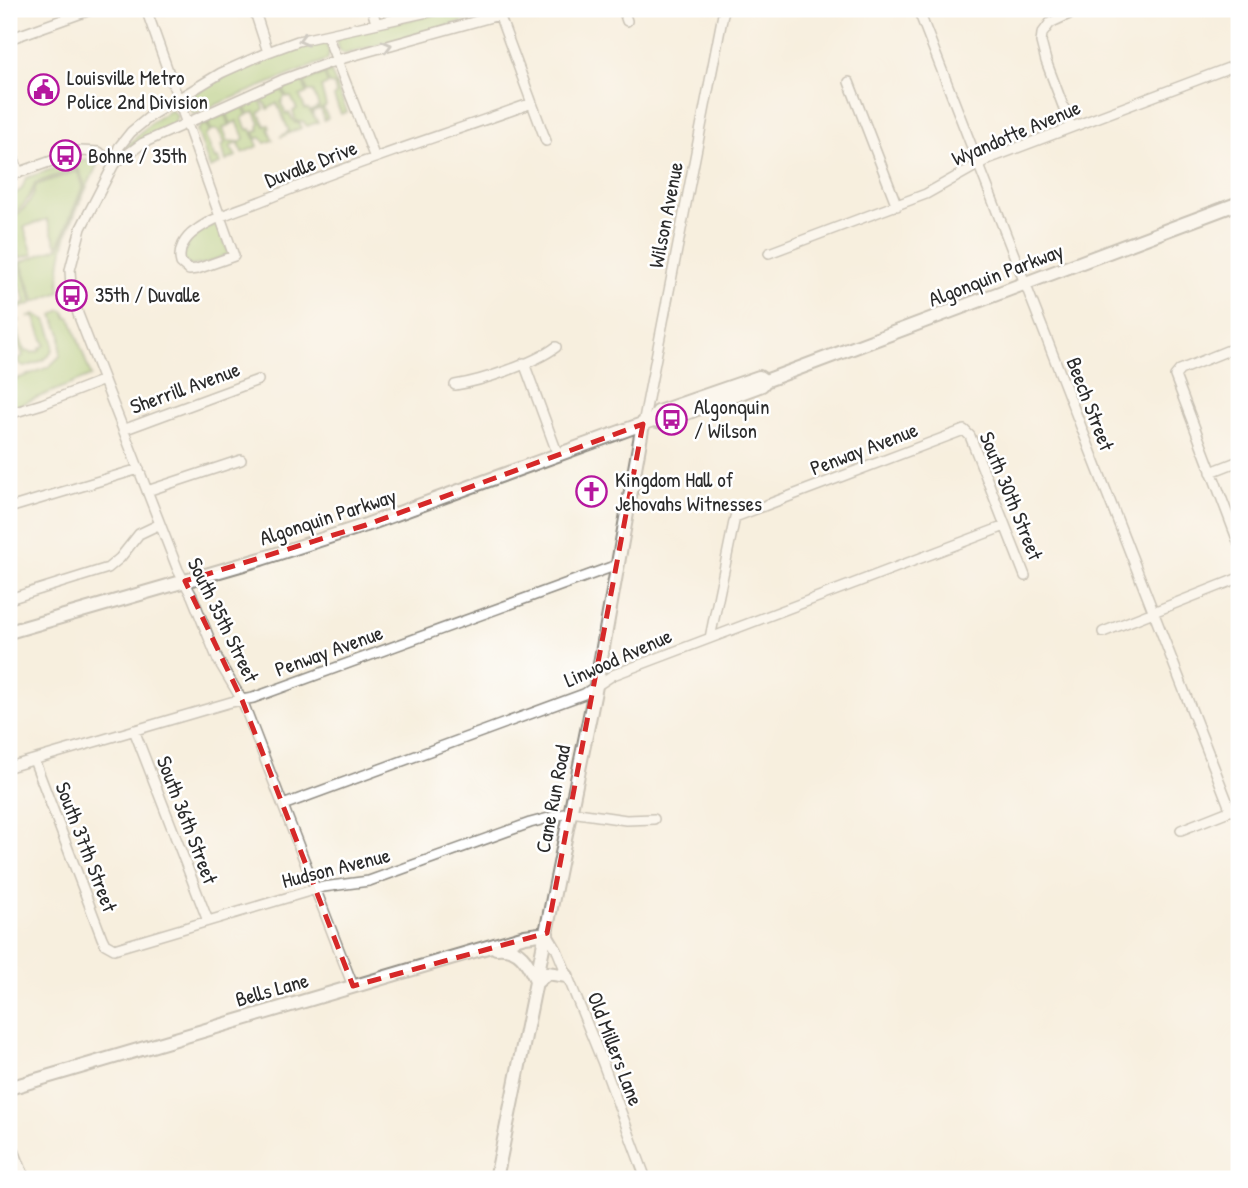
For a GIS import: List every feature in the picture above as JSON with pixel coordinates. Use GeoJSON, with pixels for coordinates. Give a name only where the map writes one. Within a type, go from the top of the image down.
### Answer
{"type":"FeatureCollection","features":[{"type":"Feature","properties":{"kind":"main road","name":"Algonquin Parkway"},"geometry":{"type":"LineString","coordinates":[[9,632],[185,582],[366,525],[648,422],[662,422],[1239,203]]}},
{"type":"Feature","properties":{"kind":"main road","name":"Cane Run Road"},"geometry":{"type":"LineString","coordinates":[[496,1179],[596,686],[617,565],[648,422]]}},
{"type":"Feature","properties":{"kind":"main road","name":"Bells Lane"},"geometry":{"type":"LineString","coordinates":[[9,1088],[531,934],[547,933]]}},
{"type":"Feature","properties":{"kind":"main road"},"geometry":{"type":"LineString","coordinates":[[474,951],[505,947],[517,951],[526,959],[537,982],[547,973],[567,975]]}},
{"type":"Feature","properties":{"kind":"street"},"geometry":{"type":"LineString","coordinates":[[9,39],[93,9]]}},
{"type":"Feature","properties":{"kind":"street"},"geometry":{"type":"LineString","coordinates":[[146,9],[220,218]]}},
{"type":"Feature","properties":{"kind":"street"},"geometry":{"type":"LineString","coordinates":[[254,9],[268,52]]}},
{"type":"Feature","properties":{"kind":"street"},"geometry":{"type":"LineString","coordinates":[[372,9],[376,23]]}},
{"type":"Feature","properties":{"kind":"street"},"geometry":{"type":"LineString","coordinates":[[114,164],[119,147],[131,132],[177,97],[221,73],[298,41],[441,9]]}},
{"type":"Feature","properties":{"kind":"street"},"geometry":{"type":"LineString","coordinates":[[114,164],[143,143],[245,96],[337,60],[498,12],[520,9]]}},
{"type":"Feature","properties":{"kind":"street"},"geometry":{"type":"LineString","coordinates":[[623,9],[627,21]]}},
{"type":"Feature","properties":{"kind":"street","name":"Beech Street"},"geometry":{"type":"LineString","coordinates":[[918,9],[1153,612],[1235,809]]}},
{"type":"Feature","properties":{"kind":"street"},"geometry":{"type":"LineString","coordinates":[[1071,127],[1041,42],[1042,34],[1050,23],[1080,9]]}},
{"type":"Feature","properties":{"kind":"street","name":"Wilson Avenue"},"geometry":{"type":"LineString","coordinates":[[648,422],[723,10]]}},
{"type":"Feature","properties":{"kind":"street"},"geometry":{"type":"LineString","coordinates":[[498,12],[546,141]]}},
{"type":"Feature","properties":{"kind":"street"},"geometry":{"type":"LineString","coordinates":[[327,35],[375,158]]}},
{"type":"Feature","properties":{"kind":"street","name":"Wyandotte Avenue"},"geometry":{"type":"LineString","coordinates":[[769,253],[926,194],[979,164],[1071,127],[1239,64]]}},
{"type":"Feature","properties":{"kind":"street"},"geometry":{"type":"LineString","coordinates":[[849,82],[897,206]]}},
{"type":"Feature","properties":{"kind":"street","name":"Duvalle Drive"},"geometry":{"type":"LineString","coordinates":[[220,218],[234,256],[197,270],[184,267],[180,259],[188,238],[201,227],[220,218],[323,176],[532,103]]}},
{"type":"Feature","properties":{"kind":"street"},"geometry":{"type":"LineString","coordinates":[[9,146],[14,174],[80,151],[99,152],[114,164]]}},
{"type":"Feature","properties":{"kind":"street","name":"South 35th Street"},"geometry":{"type":"LineString","coordinates":[[114,164],[81,228],[71,267],[74,300],[160,524],[218,660],[242,700],[353,986]]}},
{"type":"Feature","properties":{"kind":"street"},"geometry":{"type":"LineString","coordinates":[[455,384],[476,380],[524,363],[556,346]]}},
{"type":"Feature","properties":{"kind":"street"},"geometry":{"type":"LineString","coordinates":[[1239,346],[1180,370],[1176,380],[1239,544]]}},
{"type":"Feature","properties":{"kind":"street"},"geometry":{"type":"LineString","coordinates":[[524,363],[558,455]]}},
{"type":"Feature","properties":{"kind":"street"},"geometry":{"type":"LineString","coordinates":[[9,414],[104,380]]}},
{"type":"Feature","properties":{"kind":"street","name":"Sherrill Avenue"},"geometry":{"type":"LineString","coordinates":[[123,430],[258,380]]}},
{"type":"Feature","properties":{"kind":"street","name":"Penway Avenue"},"geometry":{"type":"LineString","coordinates":[[710,638],[735,517],[964,430]]}},
{"type":"Feature","properties":{"kind":"street","name":"South 30th Street"},"geometry":{"type":"LineString","coordinates":[[964,430],[970,436],[1025,576]]}},
{"type":"Feature","properties":{"kind":"street"},"geometry":{"type":"LineString","coordinates":[[147,491],[241,460]]}},
{"type":"Feature","properties":{"kind":"street"},"geometry":{"type":"LineString","coordinates":[[1212,472],[1239,461]]}},
{"type":"Feature","properties":{"kind":"street"},"geometry":{"type":"LineString","coordinates":[[9,508],[139,469]]}},
{"type":"Feature","properties":{"kind":"street"},"geometry":{"type":"LineString","coordinates":[[9,599],[108,568],[120,558],[139,534],[160,524]]}},
{"type":"Feature","properties":{"kind":"street","name":"Linwood Avenue"},"geometry":{"type":"LineString","coordinates":[[283,805],[584,694],[613,675],[1005,526]]}},
{"type":"Feature","properties":{"kind":"street","name":"Penway Avenue"},"geometry":{"type":"LineString","coordinates":[[9,767],[242,700],[617,565]]}},
{"type":"Feature","properties":{"kind":"street"},"geometry":{"type":"LineString","coordinates":[[1103,632],[1239,578]]}},
{"type":"Feature","properties":{"kind":"street","name":"South 36th Street"},"geometry":{"type":"LineString","coordinates":[[134,730],[208,921]]}},
{"type":"Feature","properties":{"kind":"street","name":"South 37th Street"},"geometry":{"type":"LineString","coordinates":[[34,760],[107,946]]}},
{"type":"Feature","properties":{"kind":"street"},"geometry":{"type":"LineString","coordinates":[[1181,830],[1235,809]]}},
{"type":"Feature","properties":{"kind":"street"},"geometry":{"type":"LineString","coordinates":[[570,812],[626,820],[654,819]]}},
{"type":"Feature","properties":{"kind":"street","name":"Hudson Avenue"},"geometry":{"type":"LineString","coordinates":[[107,946],[114,949],[316,889],[381,878],[530,823],[570,812]]}},
{"type":"Feature","properties":{"kind":"street","name":"Old Millers Lane"},"geometry":{"type":"LineString","coordinates":[[547,933],[567,975],[646,1179]]}},
{"type":"Feature","properties":{"kind":"street"},"geometry":{"type":"LineString","coordinates":[[9,1137],[25,1179]]}},
{"type":"Feature","properties":{"kind":"highlighted area"},"geometry":{"type":"Polygon","coordinates":[[[643,424],[547,933],[353,986],[242,700],[185,581],[366,525],[643,424]]]}},
{"type":"Feature","properties":{"kind":"green space"},"geometry":{"type":"Polygon","coordinates":[[[463,9],[485,9],[487,15],[345,54],[340,51],[336,42],[339,35],[344,33],[463,9]]]}},
{"type":"Feature","properties":{"kind":"green space"},"geometry":{"type":"Polygon","coordinates":[[[321,40],[328,49],[327,60],[193,114],[188,97],[269,56],[321,40]]]}},
{"type":"Feature","properties":{"kind":"green space"},"geometry":{"type":"Polygon","coordinates":[[[328,68],[334,69],[265,95],[199,125],[196,122],[280,85],[328,68]]]}},
{"type":"Feature","properties":{"kind":"green space"},"geometry":{"type":"Polygon","coordinates":[[[331,72],[347,112],[341,114],[334,97],[334,85],[329,84],[325,74],[331,72]]]}},
{"type":"Feature","properties":{"kind":"green space"},"geometry":{"type":"Polygon","coordinates":[[[324,74],[328,84],[321,87],[326,106],[323,108],[328,118],[324,120],[321,109],[313,111],[313,115],[311,111],[319,107],[313,91],[308,91],[304,82],[324,74]]]}},
{"type":"Feature","properties":{"kind":"green space"},"geometry":{"type":"Polygon","coordinates":[[[303,82],[307,93],[300,96],[305,109],[308,109],[318,122],[307,126],[303,121],[296,121],[293,111],[297,109],[283,89],[303,82]]]}},
{"type":"Feature","properties":{"kind":"green space"},"geometry":{"type":"Polygon","coordinates":[[[282,90],[285,96],[281,103],[286,114],[289,113],[295,123],[300,123],[301,128],[280,137],[289,131],[277,103],[268,109],[262,98],[282,90]]]}},
{"type":"Feature","properties":{"kind":"green space"},"geometry":{"type":"Polygon","coordinates":[[[260,99],[264,109],[259,113],[265,126],[269,125],[273,140],[265,143],[261,137],[257,139],[254,132],[259,130],[260,124],[255,112],[249,114],[245,105],[260,99]]]}},
{"type":"Feature","properties":{"kind":"green space"},"geometry":{"type":"Polygon","coordinates":[[[243,106],[247,115],[242,118],[247,130],[251,129],[258,146],[242,153],[239,144],[244,138],[237,121],[231,124],[227,114],[243,106]]]}},
{"type":"Feature","properties":{"kind":"green space"},"geometry":{"type":"Polygon","coordinates":[[[171,110],[177,116],[174,124],[121,152],[152,122],[171,110]]]}},
{"type":"Feature","properties":{"kind":"green space"},"geometry":{"type":"Polygon","coordinates":[[[225,114],[230,125],[223,128],[228,141],[239,142],[230,147],[236,156],[226,161],[222,146],[225,143],[218,130],[211,130],[208,122],[225,114]]]}},
{"type":"Feature","properties":{"kind":"green space"},"geometry":{"type":"Polygon","coordinates":[[[206,123],[210,131],[205,136],[220,164],[210,168],[197,130],[206,123]]]}},
{"type":"Feature","properties":{"kind":"green space"},"geometry":{"type":"Polygon","coordinates":[[[89,159],[95,160],[97,165],[65,243],[59,275],[60,292],[35,302],[21,262],[60,247],[85,185],[78,168],[35,183],[25,202],[9,216],[9,198],[22,189],[26,178],[89,159]]]}},
{"type":"Feature","properties":{"kind":"green space"},"geometry":{"type":"Polygon","coordinates":[[[77,171],[83,186],[59,244],[57,246],[47,219],[24,227],[33,254],[20,258],[9,228],[9,219],[27,205],[36,185],[77,171]]]}},
{"type":"Feature","properties":{"kind":"green space"},"geometry":{"type":"Polygon","coordinates":[[[217,223],[229,254],[204,264],[189,266],[183,260],[190,242],[199,233],[217,223]]]}},
{"type":"Feature","properties":{"kind":"green space"},"geometry":{"type":"Polygon","coordinates":[[[19,262],[33,303],[18,309],[16,306],[26,302],[12,264],[19,262]]]}},
{"type":"Feature","properties":{"kind":"green space"},"geometry":{"type":"Polygon","coordinates":[[[61,310],[67,318],[70,317],[91,376],[9,409],[9,382],[49,367],[60,356],[61,334],[53,315],[61,310]]]}},
{"type":"Feature","properties":{"kind":"green space"},"geometry":{"type":"Polygon","coordinates":[[[34,314],[46,320],[53,338],[52,351],[43,360],[24,367],[18,362],[23,356],[9,323],[20,320],[15,324],[25,352],[40,351],[45,345],[34,316],[28,317],[34,314]]]}},
{"type":"Feature","properties":{"kind":"place","name":"Louisville Metro Police 2nd Division"},"geometry":{"type":"Point","coordinates":[44,90]}},
{"type":"Feature","properties":{"kind":"place","name":"Bohne / 35th"},"geometry":{"type":"Point","coordinates":[65,156]}},
{"type":"Feature","properties":{"kind":"place","name":"35th / Duvalle"},"geometry":{"type":"Point","coordinates":[72,295]}},
{"type":"Feature","properties":{"kind":"place","name":"Algonquin / Wilson"},"geometry":{"type":"Point","coordinates":[671,419]}},
{"type":"Feature","properties":{"kind":"place","name":"Kingdom Hall of Jehovahs Witnesses"},"geometry":{"type":"Point","coordinates":[592,492]}}]}
